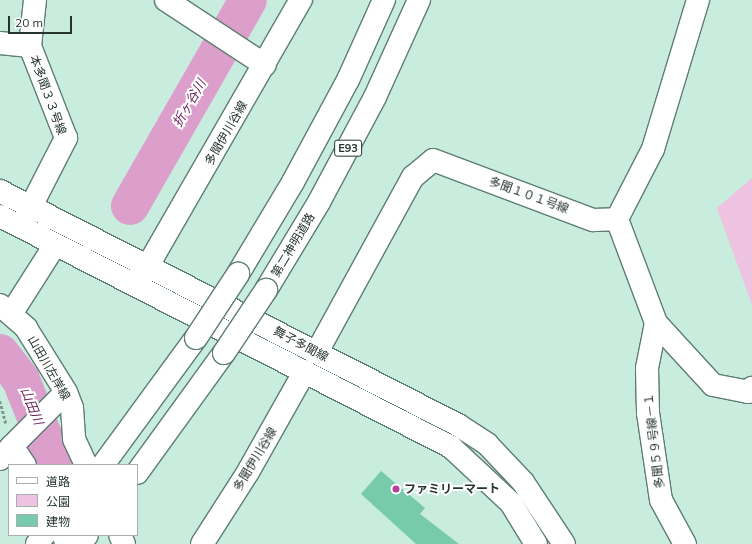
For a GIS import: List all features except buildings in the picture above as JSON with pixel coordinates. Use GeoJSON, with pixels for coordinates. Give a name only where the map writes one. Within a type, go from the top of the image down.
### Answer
{"type":"FeatureCollection","features":[{"type":"Feature","properties":{"kind":"main road","name":"本多聞３３号線"},"geometry":{"type":"LineString","coordinates":[[21,227],[66,138],[30,46],[35,0]]}},
{"type":"Feature","properties":{"kind":"main road"},"geometry":{"type":"LineString","coordinates":[[166,0],[207,25],[265,66]]}},
{"type":"Feature","properties":{"kind":"main road","name":"多聞伊川谷線"},"geometry":{"type":"LineString","coordinates":[[136,286],[265,66],[301,0]]}},
{"type":"Feature","properties":{"kind":"main road","name":"E93"},"geometry":{"type":"LineString","coordinates":[[105,462],[196,338],[238,274],[293,182],[348,80],[384,0]]}},
{"type":"Feature","properties":{"kind":"main road","name":"第二神明道路"},"geometry":{"type":"LineString","coordinates":[[138,472],[224,353],[266,290],[319,202],[375,97],[419,0]]}},
{"type":"Feature","properties":{"kind":"main road"},"geometry":{"type":"LineString","coordinates":[[698,0],[653,149],[617,219],[656,323],[713,385],[748,392],[752,388]]}},
{"type":"Feature","properties":{"kind":"main road"},"geometry":{"type":"LineString","coordinates":[[0,43],[30,46]]}},
{"type":"Feature","properties":{"kind":"main road","name":"多聞１０１号線"},"geometry":{"type":"LineString","coordinates":[[317,352],[413,177],[433,160],[593,220],[617,219]]}},
{"type":"Feature","properties":{"kind":"main road","name":"舞子多聞線"},"geometry":{"type":"LineString","coordinates":[[0,191],[149,265],[458,425],[487,444],[523,482],[564,544]]}},
{"type":"Feature","properties":{"kind":"main road","name":"舞子多聞線"},"geometry":{"type":"LineString","coordinates":[[0,216],[451,447],[511,503],[536,544]]}},
{"type":"Feature","properties":{"kind":"main road"},"geometry":{"type":"LineString","coordinates":[[5,310],[55,245]]}},
{"type":"Feature","properties":{"kind":"main road","name":"山田川左岸線"},"geometry":{"type":"LineString","coordinates":[[5,310],[26,328],[66,392],[72,408],[74,439],[86,464]]}},
{"type":"Feature","properties":{"kind":"main road","name":"多聞５９号線－１"},"geometry":{"type":"LineString","coordinates":[[656,323],[647,368],[648,413],[661,500],[686,544]]}},
{"type":"Feature","properties":{"kind":"main road","name":"多聞伊川谷線"},"geometry":{"type":"LineString","coordinates":[[202,544],[248,472],[317,352]]}},
{"type":"Feature","properties":{"kind":"main road"},"geometry":{"type":"LineString","coordinates":[[22,464],[6,453],[66,392]]}},
{"type":"Feature","properties":{"kind":"main road"},"geometry":{"type":"LineString","coordinates":[[37,544],[43,536]]}},
{"type":"Feature","properties":{"kind":"main road"},"geometry":{"type":"LineString","coordinates":[[80,544],[87,536]]}},
{"type":"Feature","properties":{"kind":"green space"},"geometry":{"type":"Polygon","coordinates":[[[752,178],[752,305],[717,208],[752,178]]]}},
{"type":"Feature","properties":{"kind":"waterway","name":"折ヶ谷川"},"geometry":{"type":"LineString","coordinates":[[130,206],[248,0]]}},
{"type":"Feature","properties":{"kind":"waterway","name":"山田川"},"geometry":{"type":"LineString","coordinates":[[0,353],[21,380],[55,464]]}},
{"type":"Feature","properties":{"kind":"place","name":"ファミリーマート"},"geometry":{"type":"Point","coordinates":[396,489]}}]}
